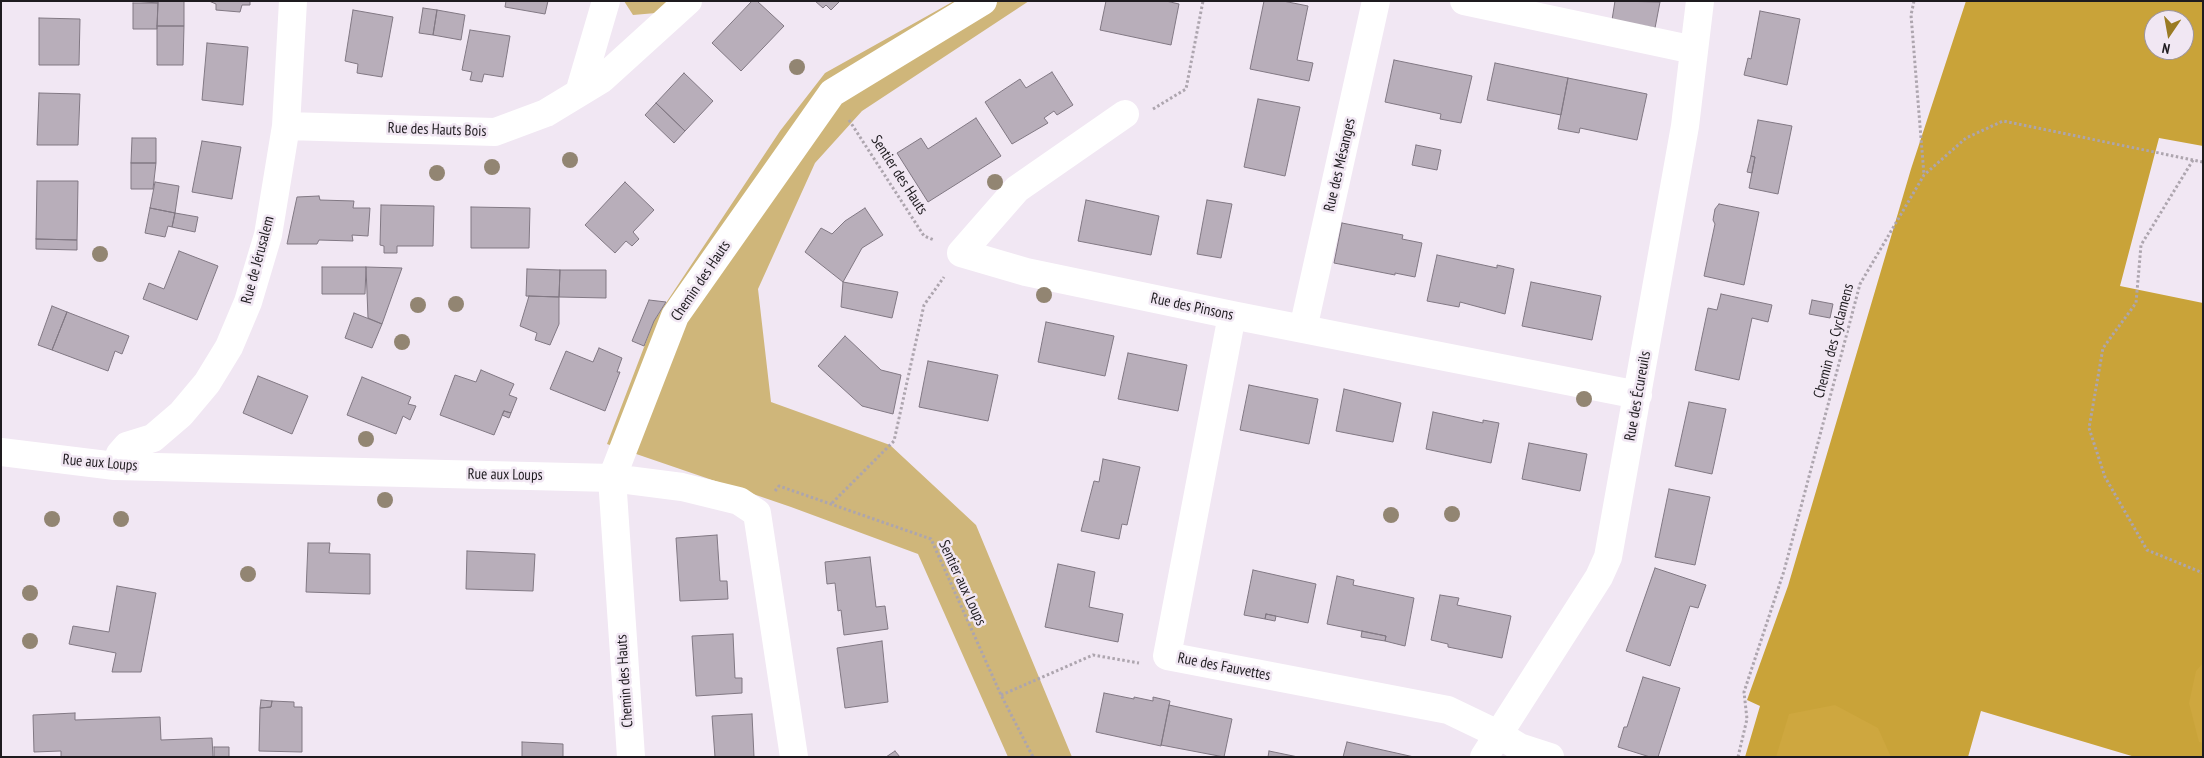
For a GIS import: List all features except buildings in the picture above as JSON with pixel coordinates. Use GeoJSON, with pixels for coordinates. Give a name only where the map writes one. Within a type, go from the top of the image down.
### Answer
{"type":"FeatureCollection","features":[{"type":"Feature","properties":{"kind":"street","name":"Rue de Jérusalem"},"geometry":{"type":"LineString","coordinates":[[115,466],[120,454],[127,446],[153,438],[182,414],[207,383],[229,348],[248,302],[268,235],[286,126],[293,1]]}},
{"type":"Feature","properties":{"kind":"street"},"geometry":{"type":"LineString","coordinates":[[579,93],[606,1]]}},
{"type":"Feature","properties":{"kind":"street","name":"Rue des Hauts Bois"},"geometry":{"type":"LineString","coordinates":[[286,126],[495,132],[546,113],[602,79],[688,1]]}},
{"type":"Feature","properties":{"kind":"street","name":"Chemin des Hauts"},"geometry":{"type":"LineString","coordinates":[[630,757],[612,478],[675,316],[832,94],[983,1]]}},
{"type":"Feature","properties":{"kind":"street","name":"Rue des Mésanges"},"geometry":{"type":"LineString","coordinates":[[1303,329],[1376,1]]}},
{"type":"Feature","properties":{"kind":"street"},"geometry":{"type":"LineString","coordinates":[[1464,1],[1694,50]]}},
{"type":"Feature","properties":{"kind":"street","name":"Rue des Écureuils"},"geometry":{"type":"LineString","coordinates":[[1484,757],[1599,577],[1608,558],[1685,126],[1700,1]]}},
{"type":"Feature","properties":{"kind":"street"},"geometry":{"type":"LineString","coordinates":[[961,253],[1017,188],[1125,114]]}},
{"type":"Feature","properties":{"kind":"street","name":"Rue des Pinsons"},"geometry":{"type":"LineString","coordinates":[[961,253],[1026,272],[1232,315],[1638,395]]}},
{"type":"Feature","properties":{"kind":"street","name":"Rue des Fauvettes"},"geometry":{"type":"LineString","coordinates":[[1232,315],[1167,656],[1448,710],[1498,734],[1519,747],[1550,757]]}},
{"type":"Feature","properties":{"kind":"street","name":"Rue aux Loups"},"geometry":{"type":"LineString","coordinates":[[1,452],[115,466],[612,478],[682,487],[739,501],[757,513]]}},
{"type":"Feature","properties":{"kind":"street"},"geometry":{"type":"LineString","coordinates":[[757,513],[794,757]]}},
{"type":"Feature","properties":{"kind":"path"},"geometry":{"type":"LineString","coordinates":[[1125,114],[1132,122],[1186,89],[1203,1]]}},
{"type":"Feature","properties":{"kind":"path"},"geometry":{"type":"LineString","coordinates":[[1914,1],[1912,15],[1924,175]]}},
{"type":"Feature","properties":{"kind":"path","name":"Sentier des Hauts"},"geometry":{"type":"LineString","coordinates":[[832,94],[924,236],[961,253]]}},
{"type":"Feature","properties":{"kind":"path","name":"Chemin des Cyclamens"},"geometry":{"type":"LineString","coordinates":[[1738,757],[1747,719],[1744,692],[1784,571],[1860,284],[1924,175],[1966,138],[2003,121],[2203,162]]}},
{"type":"Feature","properties":{"kind":"path"},"geometry":{"type":"LineString","coordinates":[[2193,160],[2141,245],[2136,303],[2103,348],[2089,428],[2105,478],[2147,550],[2203,573]]}},
{"type":"Feature","properties":{"kind":"path"},"geometry":{"type":"LineString","coordinates":[[832,503],[894,441],[924,306],[961,253]]}},
{"type":"Feature","properties":{"kind":"path","name":"Sentier aux Loups"},"geometry":{"type":"LineString","coordinates":[[757,513],[779,486],[931,539],[1001,695],[1033,757]]}},
{"type":"Feature","properties":{"kind":"path"},"geometry":{"type":"LineString","coordinates":[[1001,695],[1093,655],[1152,665],[1167,656]]}},
{"type":"Feature","properties":{"kind":"shaded area"},"geometry":{"type":"Polygon","coordinates":[[[624,1],[669,1],[656,13],[633,15],[624,1]]]}},
{"type":"Feature","properties":{"kind":"shaded area"},"geometry":{"type":"Polygon","coordinates":[[[954,1],[1029,1],[862,111],[815,163],[758,289],[771,402],[890,445],[976,525],[1072,757],[1008,757],[918,554],[791,507],[607,444],[654,321],[780,131],[825,73],[954,1]]]}},
{"type":"Feature","properties":{"kind":"shaded area"},"geometry":{"type":"Polygon","coordinates":[[[1966,1],[2203,1],[2203,146],[2159,138],[2120,286],[2203,303],[2203,757],[2135,757],[1981,711],[1968,757],[1745,757],[1760,706],[1747,700],[1788,586],[1911,169],[1966,1]]]}},
{"type":"Feature","properties":{"kind":"shaded area"},"geometry":{"type":"Polygon","coordinates":[[[2203,663],[2203,743],[2199,742],[2189,703],[2196,671],[2203,663]]]}},
{"type":"Feature","properties":{"kind":"shaded area"},"geometry":{"type":"Polygon","coordinates":[[[1835,705],[1878,728],[1891,757],[1776,757],[1789,714],[1835,705]]]}}]}
